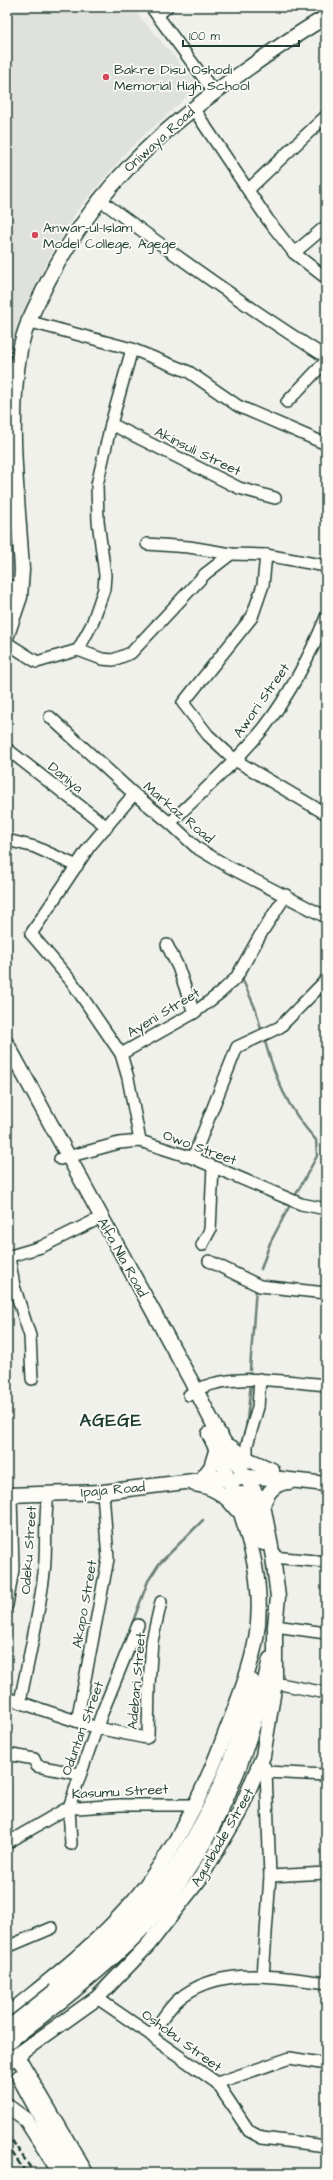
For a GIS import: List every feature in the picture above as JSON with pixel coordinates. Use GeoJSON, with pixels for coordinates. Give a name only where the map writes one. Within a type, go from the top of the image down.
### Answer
{"type":"FeatureCollection","features":[{"type":"Feature","properties":{"kind":"main road","name":"Oniwaya Road"},"geometry":{"type":"LineString","coordinates":[[7,635],[21,590],[22,570],[14,432],[16,380],[20,350],[27,321],[68,246],[99,199],[137,156],[214,92],[287,41],[326,17]]}},
{"type":"Feature","properties":{"kind":"main road","name":"Alfa Nla Road"},"geometry":{"type":"LineString","coordinates":[[7,1044],[94,1221],[216,1430],[244,1468]]}},
{"type":"Feature","properties":{"kind":"main road","name":"Alfa Nla Road"},"geometry":{"type":"LineString","coordinates":[[7,1059],[64,1158],[193,1392],[217,1448],[225,1477]]}},
{"type":"Feature","properties":{"kind":"main road"},"geometry":{"type":"LineString","coordinates":[[201,1480],[211,1467],[217,1448]]}},
{"type":"Feature","properties":{"kind":"main road","name":"Ipaja Road"},"geometry":{"type":"LineString","coordinates":[[244,1468],[303,1481],[326,1484]]}},
{"type":"Feature","properties":{"kind":"main road","name":"Ipaja Road"},"geometry":{"type":"LineString","coordinates":[[9,1496],[103,1492],[225,1477],[244,1468],[272,1470],[326,1478]]}},
{"type":"Feature","properties":{"kind":"main road","name":"Agunbiade Street"},"geometry":{"type":"LineString","coordinates":[[9,2053],[40,2038],[97,1998],[148,1945],[201,1877],[239,1813],[263,1756],[276,1683],[275,1633],[278,1597],[273,1557],[263,1504],[244,1468]]}},
{"type":"Feature","properties":{"kind":"main road"},"geometry":{"type":"LineString","coordinates":[[9,2053],[58,1996],[134,1920],[170,1875],[201,1825],[224,1774],[241,1728],[254,1676],[258,1580],[255,1562],[242,1517],[234,1495],[225,1477]]}},
{"type":"Feature","properties":{"kind":"main road"},"geometry":{"type":"LineString","coordinates":[[263,1504],[266,1496],[278,1484],[303,1481]]}},
{"type":"Feature","properties":{"kind":"main road"},"geometry":{"type":"LineString","coordinates":[[182,1482],[203,1485],[222,1495],[242,1517]]}},
{"type":"Feature","properties":{"kind":"main road"},"geometry":{"type":"LineString","coordinates":[[7,2029],[100,1971],[144,1928],[181,1881],[210,1836],[249,1740],[275,1633],[264,1548],[253,1512],[246,1498],[242,1494],[234,1495]]}},
{"type":"Feature","properties":{"kind":"main road"},"geometry":{"type":"LineString","coordinates":[[40,2038],[30,2035],[18,2024],[16,2016],[12,2010],[80,1956],[136,1898],[172,1847],[196,1805],[244,1684],[256,1637]]}},
{"type":"Feature","properties":{"kind":"main road"},"geometry":{"type":"LineString","coordinates":[[9,2053],[15,2069],[71,2173]]}},
{"type":"Feature","properties":{"kind":"main road"},"geometry":{"type":"LineString","coordinates":[[9,2053],[22,2064],[86,2173]]}},
{"type":"Feature","properties":{"kind":"main road"},"geometry":{"type":"LineString","coordinates":[[7,2106],[26,2120],[60,2173]]}},
{"type":"Feature","properties":{"kind":"street"},"geometry":{"type":"LineString","coordinates":[[167,7],[155,11],[214,92]]}},
{"type":"Feature","properties":{"kind":"street"},"geometry":{"type":"LineString","coordinates":[[193,108],[249,189],[268,220],[294,252],[326,278]]}},
{"type":"Feature","properties":{"kind":"street"},"geometry":{"type":"LineString","coordinates":[[249,189],[326,116]]}},
{"type":"Feature","properties":{"kind":"street"},"geometry":{"type":"LineString","coordinates":[[99,199],[210,280],[326,357]]}},
{"type":"Feature","properties":{"kind":"street"},"geometry":{"type":"LineString","coordinates":[[294,252],[326,226]]}},
{"type":"Feature","properties":{"kind":"street"},"geometry":{"type":"LineString","coordinates":[[27,321],[132,349],[189,372],[238,406],[326,444]]}},
{"type":"Feature","properties":{"kind":"street"},"geometry":{"type":"LineString","coordinates":[[78,650],[92,624],[104,589],[105,575],[98,521],[97,485],[111,424],[132,349]]}},
{"type":"Feature","properties":{"kind":"street"},"geometry":{"type":"LineString","coordinates":[[287,402],[326,361]]}},
{"type":"Feature","properties":{"kind":"street","name":"Akinsuli Street"},"geometry":{"type":"LineString","coordinates":[[111,424],[239,488],[275,498]]}},
{"type":"Feature","properties":{"kind":"street"},"geometry":{"type":"LineString","coordinates":[[147,544],[189,547],[231,554],[266,555],[326,566]]}},
{"type":"Feature","properties":{"kind":"street"},"geometry":{"type":"LineString","coordinates":[[7,643],[37,662],[78,650],[102,659],[113,660],[131,653],[205,574],[231,554]]}},
{"type":"Feature","properties":{"kind":"street"},"geometry":{"type":"LineString","coordinates":[[266,555],[263,585],[252,617],[183,702],[208,735],[235,760],[326,814]]}},
{"type":"Feature","properties":{"kind":"street"},"geometry":{"type":"LineString","coordinates":[[7,585],[21,590]]}},
{"type":"Feature","properties":{"kind":"street","name":"Awori Street"},"geometry":{"type":"LineString","coordinates":[[170,823],[235,760],[264,727],[310,655],[326,617]]}},
{"type":"Feature","properties":{"kind":"street","name":"Markaz Road"},"geometry":{"type":"LineString","coordinates":[[50,717],[134,794],[170,823],[197,848],[212,858],[326,917]]}},
{"type":"Feature","properties":{"kind":"street","name":"Daniya"},"geometry":{"type":"LineString","coordinates":[[7,750],[107,827]]}},
{"type":"Feature","properties":{"kind":"street"},"geometry":{"type":"LineString","coordinates":[[134,794],[89,847],[32,936],[72,982],[121,1054],[130,1084],[140,1141]]}},
{"type":"Feature","properties":{"kind":"street"},"geometry":{"type":"LineString","coordinates":[[7,840],[35,847],[77,866]]}},
{"type":"Feature","properties":{"kind":"street","name":"Ayeni Street"},"geometry":{"type":"LineString","coordinates":[[121,1054],[194,1013],[216,997],[236,978],[262,932],[286,896]]}},
{"type":"Feature","properties":{"kind":"street"},"geometry":{"type":"LineString","coordinates":[[167,945],[178,967],[194,1013]]}},
{"type":"Feature","properties":{"kind":"street"},"geometry":{"type":"LineString","coordinates":[[194,1158],[237,1047],[280,1026],[326,980]]}},
{"type":"Feature","properties":{"kind":"street","name":"Owo Street"},"geometry":{"type":"LineString","coordinates":[[64,1158],[119,1143],[140,1141],[194,1158],[301,1204],[326,1209]]}},
{"type":"Feature","properties":{"kind":"street"},"geometry":{"type":"LineString","coordinates":[[202,1245],[210,1230],[213,1166]]}},
{"type":"Feature","properties":{"kind":"street"},"geometry":{"type":"LineString","coordinates":[[32,1379],[30,1336],[14,1286],[8,1257],[40,1247],[94,1221]]}},
{"type":"Feature","properties":{"kind":"street"},"geometry":{"type":"LineString","coordinates":[[209,1260],[260,1286],[326,1293]]}},
{"type":"Feature","properties":{"kind":"street"},"geometry":{"type":"LineString","coordinates":[[193,1392],[239,1380],[260,1379],[326,1385]]}},
{"type":"Feature","properties":{"kind":"street"},"geometry":{"type":"LineString","coordinates":[[244,1468],[247,1445],[258,1407],[260,1379]]}},
{"type":"Feature","properties":{"kind":"street","name":"Akapo Street"},"geometry":{"type":"LineString","coordinates":[[77,1721],[108,1559],[103,1492]]}},
{"type":"Feature","properties":{"kind":"street","name":"Odeku Street"},"geometry":{"type":"LineString","coordinates":[[20,1702],[44,1572],[46,1537],[45,1514],[48,1494]]}},
{"type":"Feature","properties":{"kind":"street"},"geometry":{"type":"LineString","coordinates":[[7,1605],[13,1569],[9,1496]]}},
{"type":"Feature","properties":{"kind":"street"},"geometry":{"type":"LineString","coordinates":[[273,1557],[326,1562]]}},
{"type":"Feature","properties":{"kind":"street","name":"Adebari Street"},"geometry":{"type":"LineString","coordinates":[[7,1698],[97,1728],[142,1739],[148,1736],[152,1642],[161,1602]]}},
{"type":"Feature","properties":{"kind":"street","name":"Oduntan Street"},"geometry":{"type":"LineString","coordinates":[[70,1844],[69,1806],[79,1774],[138,1625]]}},
{"type":"Feature","properties":{"kind":"street"},"geometry":{"type":"LineString","coordinates":[[275,1633],[326,1633]]}},
{"type":"Feature","properties":{"kind":"street"},"geometry":{"type":"LineString","coordinates":[[276,1683],[326,1692]]}},
{"type":"Feature","properties":{"kind":"street"},"geometry":{"type":"LineString","coordinates":[[7,1754],[34,1759],[37,1766],[79,1774]]}},
{"type":"Feature","properties":{"kind":"street"},"geometry":{"type":"LineString","coordinates":[[262,1976],[270,1876],[266,1772],[263,1756]]}},
{"type":"Feature","properties":{"kind":"street"},"geometry":{"type":"LineString","coordinates":[[266,1772],[326,1775]]}},
{"type":"Feature","properties":{"kind":"street","name":"Kasumu Street"},"geometry":{"type":"LineString","coordinates":[[7,1843],[69,1806],[78,1808],[171,1804],[196,1805]]}},
{"type":"Feature","properties":{"kind":"street"},"geometry":{"type":"LineString","coordinates":[[270,1876],[326,1873]]}},
{"type":"Feature","properties":{"kind":"street"},"geometry":{"type":"LineString","coordinates":[[7,1947],[52,1928]]}},
{"type":"Feature","properties":{"kind":"street"},"geometry":{"type":"LineString","coordinates":[[151,2035],[178,2000],[197,1986],[219,1979],[262,1976],[326,1983]]}},
{"type":"Feature","properties":{"kind":"street","name":"Oshobu Street"},"geometry":{"type":"LineString","coordinates":[[97,1998],[151,2035],[216,2084],[249,2131],[256,2136],[326,2146]]}},
{"type":"Feature","properties":{"kind":"street"},"geometry":{"type":"LineString","coordinates":[[216,2084],[290,2058],[326,2064]]}},
{"type":"Feature","properties":{"kind":"shaded area"},"geometry":{"type":"Polygon","coordinates":[[[7,7],[132,7],[199,86],[129,149],[77,211],[48,260],[17,325],[9,364],[7,391],[7,7]]]}},
{"type":"Feature","properties":{"kind":"shaded area"},"geometry":{"type":"Polygon","coordinates":[[[7,433],[16,578],[7,575],[7,433]]]}},
{"type":"Feature","properties":{"kind":"waterway"},"geometry":{"type":"LineString","coordinates":[[241,976],[256,1010],[262,1033]]}},
{"type":"Feature","properties":{"kind":"waterway"},"geometry":{"type":"LineString","coordinates":[[264,1038],[283,1092],[297,1116],[316,1140],[317,1156],[294,1198]]}},
{"type":"Feature","properties":{"kind":"waterway"},"geometry":{"type":"LineString","coordinates":[[261,1269],[270,1243],[291,1203]]}},
{"type":"Feature","properties":{"kind":"waterway"},"geometry":{"type":"LineString","coordinates":[[250,1370],[256,1287]]}},
{"type":"Feature","properties":{"kind":"waterway"},"geometry":{"type":"LineString","coordinates":[[246,1429],[251,1383]]}},
{"type":"Feature","properties":{"kind":"waterway"},"geometry":{"type":"LineString","coordinates":[[132,1624],[148,1581],[159,1564],[203,1520]]}},
{"type":"Feature","properties":{"kind":"railway"},"geometry":{"type":"LineString","coordinates":[[7,2133],[34,2173]]}},
{"type":"Feature","properties":{"kind":"railway"},"geometry":{"type":"LineString","coordinates":[[7,2145],[26,2173]]}},
{"type":"Feature","properties":{"kind":"place","name":"Bakre Disu Oshodi Memorial High School"},"geometry":{"type":"Point","coordinates":[106,77]}},
{"type":"Feature","properties":{"kind":"place","name":"Anwar-ul-Islam Model College, Agege"},"geometry":{"type":"Point","coordinates":[35,235]}},
{"type":"Feature","properties":{"kind":"district","name":"AGEGE"},"geometry":{"type":"Point","coordinates":[111,1420]}}]}
